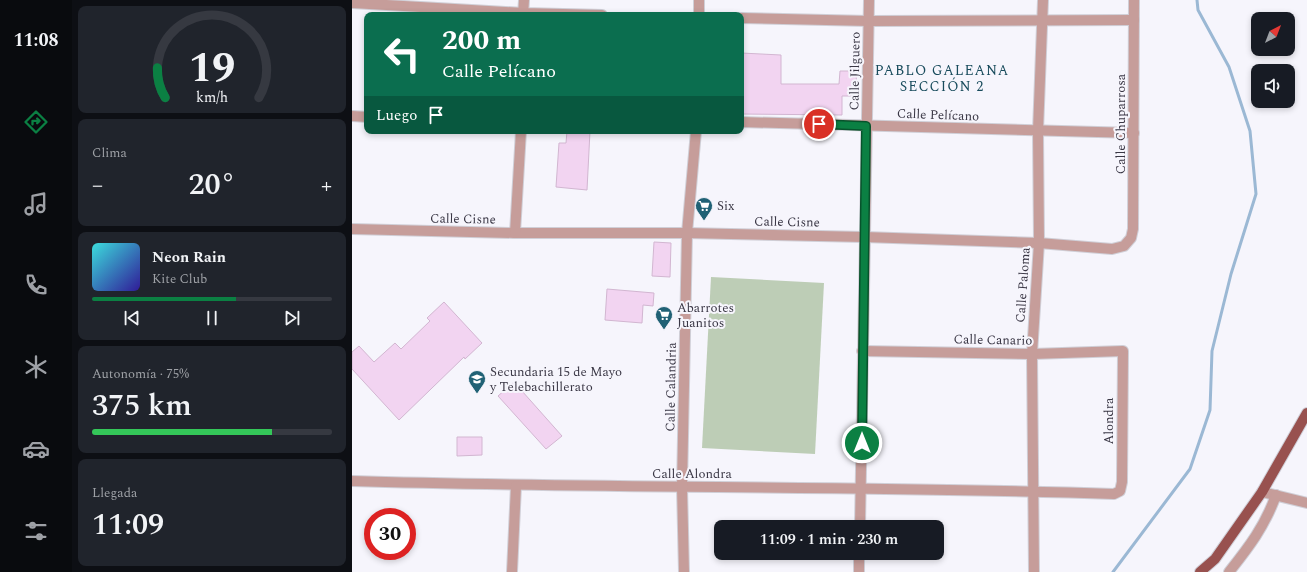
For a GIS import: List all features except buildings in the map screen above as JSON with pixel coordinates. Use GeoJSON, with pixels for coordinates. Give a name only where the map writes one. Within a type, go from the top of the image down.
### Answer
{"type":"FeatureCollection","features":[{"type":"Feature","properties":{"kind":"main road"},"geometry":{"type":"LineString","coordinates":[[1200,572],[1215,559],[1262,492],[1307,413]]}},
{"type":"Feature","properties":{"kind":"street"},"geometry":{"type":"LineString","coordinates":[[524,0],[524,12]]}},
{"type":"Feature","properties":{"kind":"street"},"geometry":{"type":"LineString","coordinates":[[699,0],[699,12]]}},
{"type":"Feature","properties":{"kind":"street","name":"Calle Jilguero"},"geometry":{"type":"LineString","coordinates":[[860,520],[869,0]]}},
{"type":"Feature","properties":{"kind":"street","name":"Calle Paloma"},"geometry":{"type":"LineString","coordinates":[[1034,572],[1032,354],[1039,243],[1038,130],[1043,0]]}},
{"type":"Feature","properties":{"kind":"street","name":"Calle Chuparrosa"},"geometry":{"type":"LineString","coordinates":[[1124,246],[1130,238],[1133,229],[1134,0]]}},
{"type":"Feature","properties":{"kind":"street"},"geometry":{"type":"LineString","coordinates":[[352,3],[493,12]]}},
{"type":"Feature","properties":{"kind":"street"},"geometry":{"type":"LineString","coordinates":[[744,18],[869,21],[1134,20]]}},
{"type":"Feature","properties":{"kind":"street"},"geometry":{"type":"LineString","coordinates":[[352,116],[364,117]]}},
{"type":"Feature","properties":{"kind":"street","name":"Calle Pelícano"},"geometry":{"type":"LineString","coordinates":[[744,122],[1134,133]]}},
{"type":"Feature","properties":{"kind":"street"},"geometry":{"type":"LineString","coordinates":[[515,234],[520,134]]}},
{"type":"Feature","properties":{"kind":"street","name":"Calle Calandria"},"geometry":{"type":"LineString","coordinates":[[684,572],[682,487],[687,233],[696,134]]}},
{"type":"Feature","properties":{"kind":"street","name":"Calle Cisne"},"geometry":{"type":"LineString","coordinates":[[352,229],[515,234],[687,233],[1039,243],[1112,249],[1124,246]]}},
{"type":"Feature","properties":{"kind":"street","name":"Calle Canario"},"geometry":{"type":"LineString","coordinates":[[862,351],[1032,354],[1122,351]]}},
{"type":"Feature","properties":{"kind":"street","name":"Alondra"},"geometry":{"type":"LineString","coordinates":[[1120,491],[1122,482],[1122,351]]}},
{"type":"Feature","properties":{"kind":"street","name":"Calle Alondra"},"geometry":{"type":"LineString","coordinates":[[352,481],[516,486],[861,488],[1114,494],[1120,491]]}},
{"type":"Feature","properties":{"kind":"street"},"geometry":{"type":"LineString","coordinates":[[512,572],[516,486]]}},
{"type":"Feature","properties":{"kind":"street"},"geometry":{"type":"LineString","coordinates":[[1262,492],[1307,502]]}},
{"type":"Feature","properties":{"kind":"street"},"geometry":{"type":"LineString","coordinates":[[1229,572],[1250,546],[1268,518],[1276,495]]}},
{"type":"Feature","properties":{"kind":"street"},"geometry":{"type":"LineString","coordinates":[[859,572],[860,560]]}},
{"type":"Feature","properties":{"kind":"green space"},"geometry":{"type":"Polygon","coordinates":[[[711,277],[824,283],[815,454],[702,448],[711,277]]]}},
{"type":"Feature","properties":{"kind":"waterway"},"geometry":{"type":"LineString","coordinates":[[1113,572],[1190,469],[1210,410],[1212,351],[1231,274],[1256,194],[1250,131],[1229,67],[1198,10],[1197,0]]}},
{"type":"Feature","properties":{"kind":"place","name":"Six"},"geometry":{"type":"Point","coordinates":[704,221]}},
{"type":"Feature","properties":{"kind":"place","name":"Abarrotes Juanitos"},"geometry":{"type":"Point","coordinates":[664,330]}},
{"type":"Feature","properties":{"kind":"place","name":"Secundaria 15 de Mayo y Telebachillerato"},"geometry":{"type":"Point","coordinates":[477,394]}},
{"type":"Feature","properties":{"kind":"district","name":"PABLO GALEANA SECCIÓN 2"},"geometry":{"type":"Point","coordinates":[942,78]}},
{"type":"Feature","properties":{"kind":"route"},"geometry":{"type":"LineString","coordinates":[[819,124],[866,126],[862,443]]}}]}
